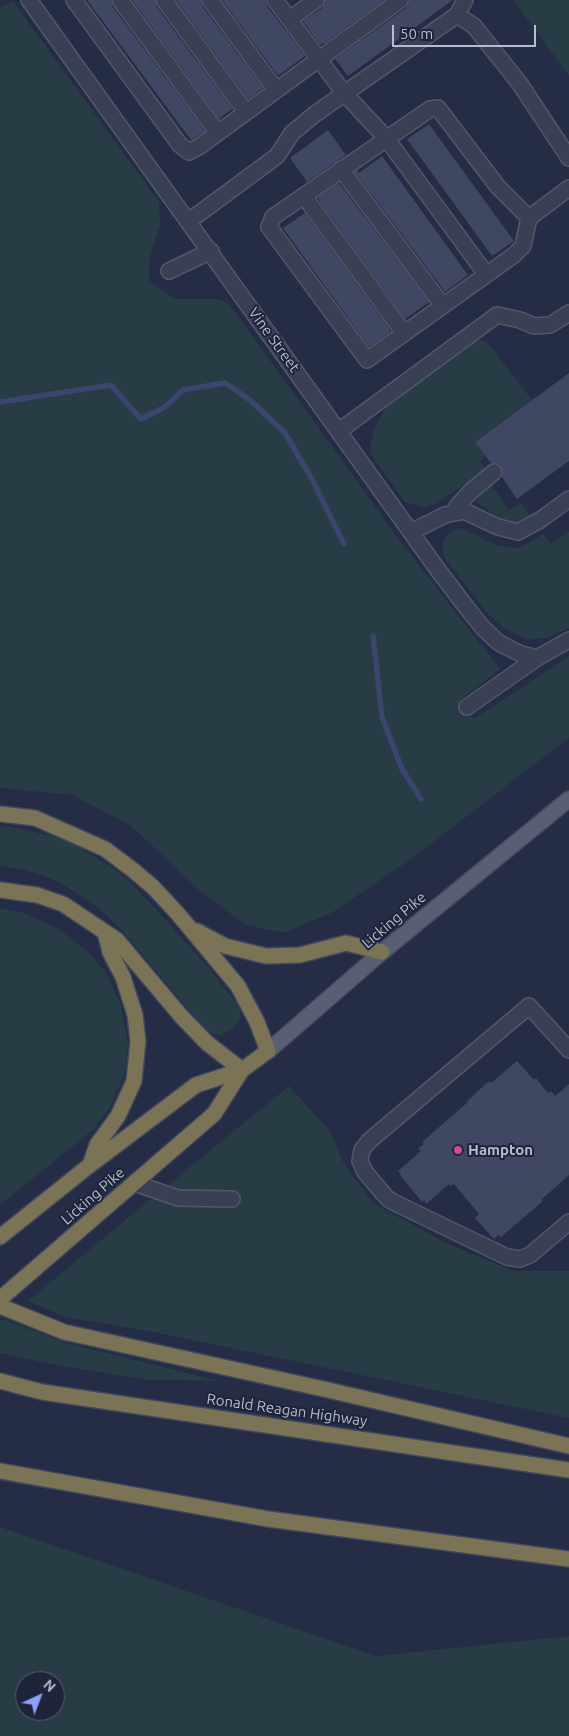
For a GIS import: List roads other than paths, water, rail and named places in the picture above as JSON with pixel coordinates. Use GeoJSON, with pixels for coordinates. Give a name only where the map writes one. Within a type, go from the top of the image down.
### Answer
{"type":"FeatureCollection","features":[{"type":"Feature","properties":{"kind":"highway"},"geometry":{"type":"LineString","coordinates":[[0,814],[35,818],[105,849],[153,887],[238,986],[257,1022],[268,1051]]}},
{"type":"Feature","properties":{"kind":"highway"},"geometry":{"type":"LineString","coordinates":[[0,890],[37,895],[62,904],[117,940],[207,1044],[242,1070]]}},
{"type":"Feature","properties":{"kind":"highway"},"geometry":{"type":"LineString","coordinates":[[185,923],[204,936],[225,946],[266,956],[300,956],[346,944],[382,952]]}},
{"type":"Feature","properties":{"kind":"highway"},"geometry":{"type":"LineString","coordinates":[[90,1165],[97,1145],[118,1116],[134,1081],[138,1040],[135,1016],[123,977],[110,952],[105,932]]}},
{"type":"Feature","properties":{"kind":"highway","name":"Licking Pike"},"geometry":{"type":"LineString","coordinates":[[0,1237],[90,1165],[196,1085],[242,1070],[268,1051]]}},
{"type":"Feature","properties":{"kind":"highway","name":"Licking Pike"},"geometry":{"type":"LineString","coordinates":[[0,1299],[214,1114],[242,1070]]}},
{"type":"Feature","properties":{"kind":"highway"},"geometry":{"type":"LineString","coordinates":[[0,1306],[64,1332],[328,1390],[569,1446]]}},
{"type":"Feature","properties":{"kind":"highway","name":"Ronald Reagan Highway"},"geometry":{"type":"LineString","coordinates":[[0,1381],[42,1392],[569,1470]]}},
{"type":"Feature","properties":{"kind":"highway"},"geometry":{"type":"LineString","coordinates":[[0,1471],[268,1519],[569,1559]]}},
{"type":"Feature","properties":{"kind":"main road","name":"Licking Pike"},"geometry":{"type":"LineString","coordinates":[[268,1051],[382,952],[569,799]]}},
{"type":"Feature","properties":{"kind":"street","name":"Vine Street"},"geometry":{"type":"LineString","coordinates":[[29,0],[411,532],[483,628],[499,644],[521,654],[537,658]]}},
{"type":"Feature","properties":{"kind":"street"},"geometry":{"type":"LineString","coordinates":[[74,0],[180,145],[190,152],[400,0]]}},
{"type":"Feature","properties":{"kind":"street"},"geometry":{"type":"LineString","coordinates":[[120,0],[218,132]]}},
{"type":"Feature","properties":{"kind":"street"},"geometry":{"type":"LineString","coordinates":[[164,0],[246,112]]}},
{"type":"Feature","properties":{"kind":"street"},"geometry":{"type":"LineString","coordinates":[[210,0],[276,90]]}},
{"type":"Feature","properties":{"kind":"street"},"geometry":{"type":"LineString","coordinates":[[275,0],[344,93],[386,138],[486,274]]}},
{"type":"Feature","properties":{"kind":"street"},"geometry":{"type":"LineString","coordinates":[[290,20],[316,0]]}},
{"type":"Feature","properties":{"kind":"street"},"geometry":{"type":"LineString","coordinates":[[189,221],[277,156],[292,133],[344,93],[457,15],[465,0]]}},
{"type":"Feature","properties":{"kind":"street"},"geometry":{"type":"LineString","coordinates":[[457,15],[474,26],[520,84],[569,158]]}},
{"type":"Feature","properties":{"kind":"street"},"geometry":{"type":"LineString","coordinates":[[529,218],[498,187],[438,108],[430,108],[273,217],[269,227],[367,360],[523,246],[529,218],[569,188]]}},
{"type":"Feature","properties":{"kind":"street"},"geometry":{"type":"LineString","coordinates":[[341,169],[443,306]]}},
{"type":"Feature","properties":{"kind":"street"},"geometry":{"type":"LineString","coordinates":[[304,196],[404,333]]}},
{"type":"Feature","properties":{"kind":"street"},"geometry":{"type":"LineString","coordinates":[[169,271],[210,251]]}},
{"type":"Feature","properties":{"kind":"street"},"geometry":{"type":"LineString","coordinates":[[339,430],[497,315],[520,320],[534,326],[550,325],[569,313]]}},
{"type":"Feature","properties":{"kind":"street"},"geometry":{"type":"LineString","coordinates":[[453,513],[470,492],[494,472]]}},
{"type":"Feature","properties":{"kind":"street"},"geometry":{"type":"LineString","coordinates":[[411,532],[446,515],[464,511],[498,527],[518,532],[540,520],[569,499]]}},
{"type":"Feature","properties":{"kind":"street"},"geometry":{"type":"LineString","coordinates":[[468,707],[537,658],[569,640]]}},
{"type":"Feature","properties":{"kind":"street"},"geometry":{"type":"LineString","coordinates":[[569,1050],[529,1006],[369,1141],[362,1150],[360,1161],[365,1172],[387,1198],[393,1202],[506,1257],[520,1259],[530,1255],[569,1222]]}},
{"type":"Feature","properties":{"kind":"street"},"geometry":{"type":"LineString","coordinates":[[134,1183],[178,1198],[232,1199]]}},
{"type":"Feature","properties":{"kind":"waterway"},"geometry":{"type":"LineString","coordinates":[[0,402],[111,385],[141,419],[165,407],[183,390],[225,383],[250,400],[285,433],[313,481],[344,544]]}},
{"type":"Feature","properties":{"kind":"waterway"},"geometry":{"type":"LineString","coordinates":[[373,636],[382,717],[402,769],[421,799]]}},
{"type":"Feature","properties":{"kind":"place","name":"Hampton"},"geometry":{"type":"Point","coordinates":[458,1150]}}]}
